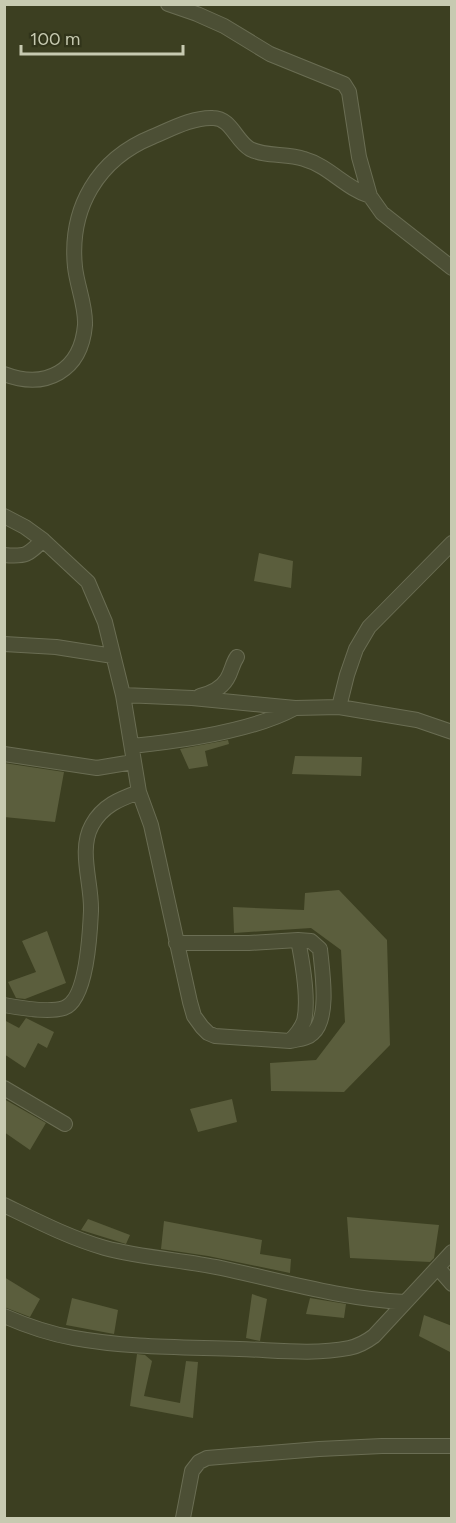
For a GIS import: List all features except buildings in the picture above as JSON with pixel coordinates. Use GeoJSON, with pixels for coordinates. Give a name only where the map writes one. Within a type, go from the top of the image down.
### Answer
{"type":"FeatureCollection","features":[{"type":"Feature","properties":{"kind":"street"},"geometry":{"type":"LineString","coordinates":[[168,4],[224,26],[270,54],[344,84],[349,92],[359,158],[370,196],[382,213],[452,268]]}},
{"type":"Feature","properties":{"kind":"street"},"geometry":{"type":"LineString","coordinates":[[4,374],[28,380],[46,379],[57,375],[75,359],[85,322],[75,267],[75,241],[82,208],[88,190],[105,168],[140,142],[204,118],[220,118],[250,148],[261,152],[302,158],[325,168],[354,190],[370,196]]}},
{"type":"Feature","properties":{"kind":"street"},"geometry":{"type":"LineString","coordinates":[[4,516],[43,540],[88,582],[105,622],[123,695],[139,792],[151,825],[176,943],[194,1017],[208,1033],[242,1039],[290,1041],[305,1038],[318,1027],[323,1013],[320,949],[311,941],[176,943]]}},
{"type":"Feature","properties":{"kind":"street"},"geometry":{"type":"LineString","coordinates":[[4,555],[25,555],[43,540]]}},
{"type":"Feature","properties":{"kind":"street"},"geometry":{"type":"LineString","coordinates":[[339,708],[356,650],[369,627],[452,543]]}},
{"type":"Feature","properties":{"kind":"street"},"geometry":{"type":"LineString","coordinates":[[4,644],[56,647],[114,656]]}},
{"type":"Feature","properties":{"kind":"street"},"geometry":{"type":"LineString","coordinates":[[192,698],[214,692],[228,678],[232,663],[237,657]]}},
{"type":"Feature","properties":{"kind":"street"},"geometry":{"type":"LineString","coordinates":[[123,695],[192,698],[295,708],[339,708],[417,720],[452,732]]}},
{"type":"Feature","properties":{"kind":"street"},"geometry":{"type":"LineString","coordinates":[[132,746],[179,740],[253,724],[278,717],[295,708]]}},
{"type":"Feature","properties":{"kind":"street"},"geometry":{"type":"LineString","coordinates":[[4,754],[97,768],[133,762]]}},
{"type":"Feature","properties":{"kind":"street"},"geometry":{"type":"LineString","coordinates":[[4,1005],[58,1010],[66,1008],[73,1001],[80,986],[88,945],[91,910],[86,846],[88,833],[92,824],[107,806],[139,792]]}},
{"type":"Feature","properties":{"kind":"street"},"geometry":{"type":"LineString","coordinates":[[290,1041],[298,1033],[304,1016],[303,963],[298,940]]}},
{"type":"Feature","properties":{"kind":"street"},"geometry":{"type":"LineString","coordinates":[[4,1088],[65,1124]]}},
{"type":"Feature","properties":{"kind":"street"},"geometry":{"type":"LineString","coordinates":[[4,1205],[82,1241],[106,1248],[218,1267],[380,1301],[405,1302]]}},
{"type":"Feature","properties":{"kind":"street"},"geometry":{"type":"LineString","coordinates":[[4,1316],[72,1338],[110,1344],[155,1348],[281,1352],[352,1348],[363,1344],[385,1325],[451,1255]]}},
{"type":"Feature","properties":{"kind":"street"},"geometry":{"type":"LineString","coordinates":[[438,1268],[452,1284]]}},
{"type":"Feature","properties":{"kind":"street"},"geometry":{"type":"LineString","coordinates":[[183,1518],[192,1472],[199,1462],[207,1458],[319,1449],[452,1446]]}}]}
